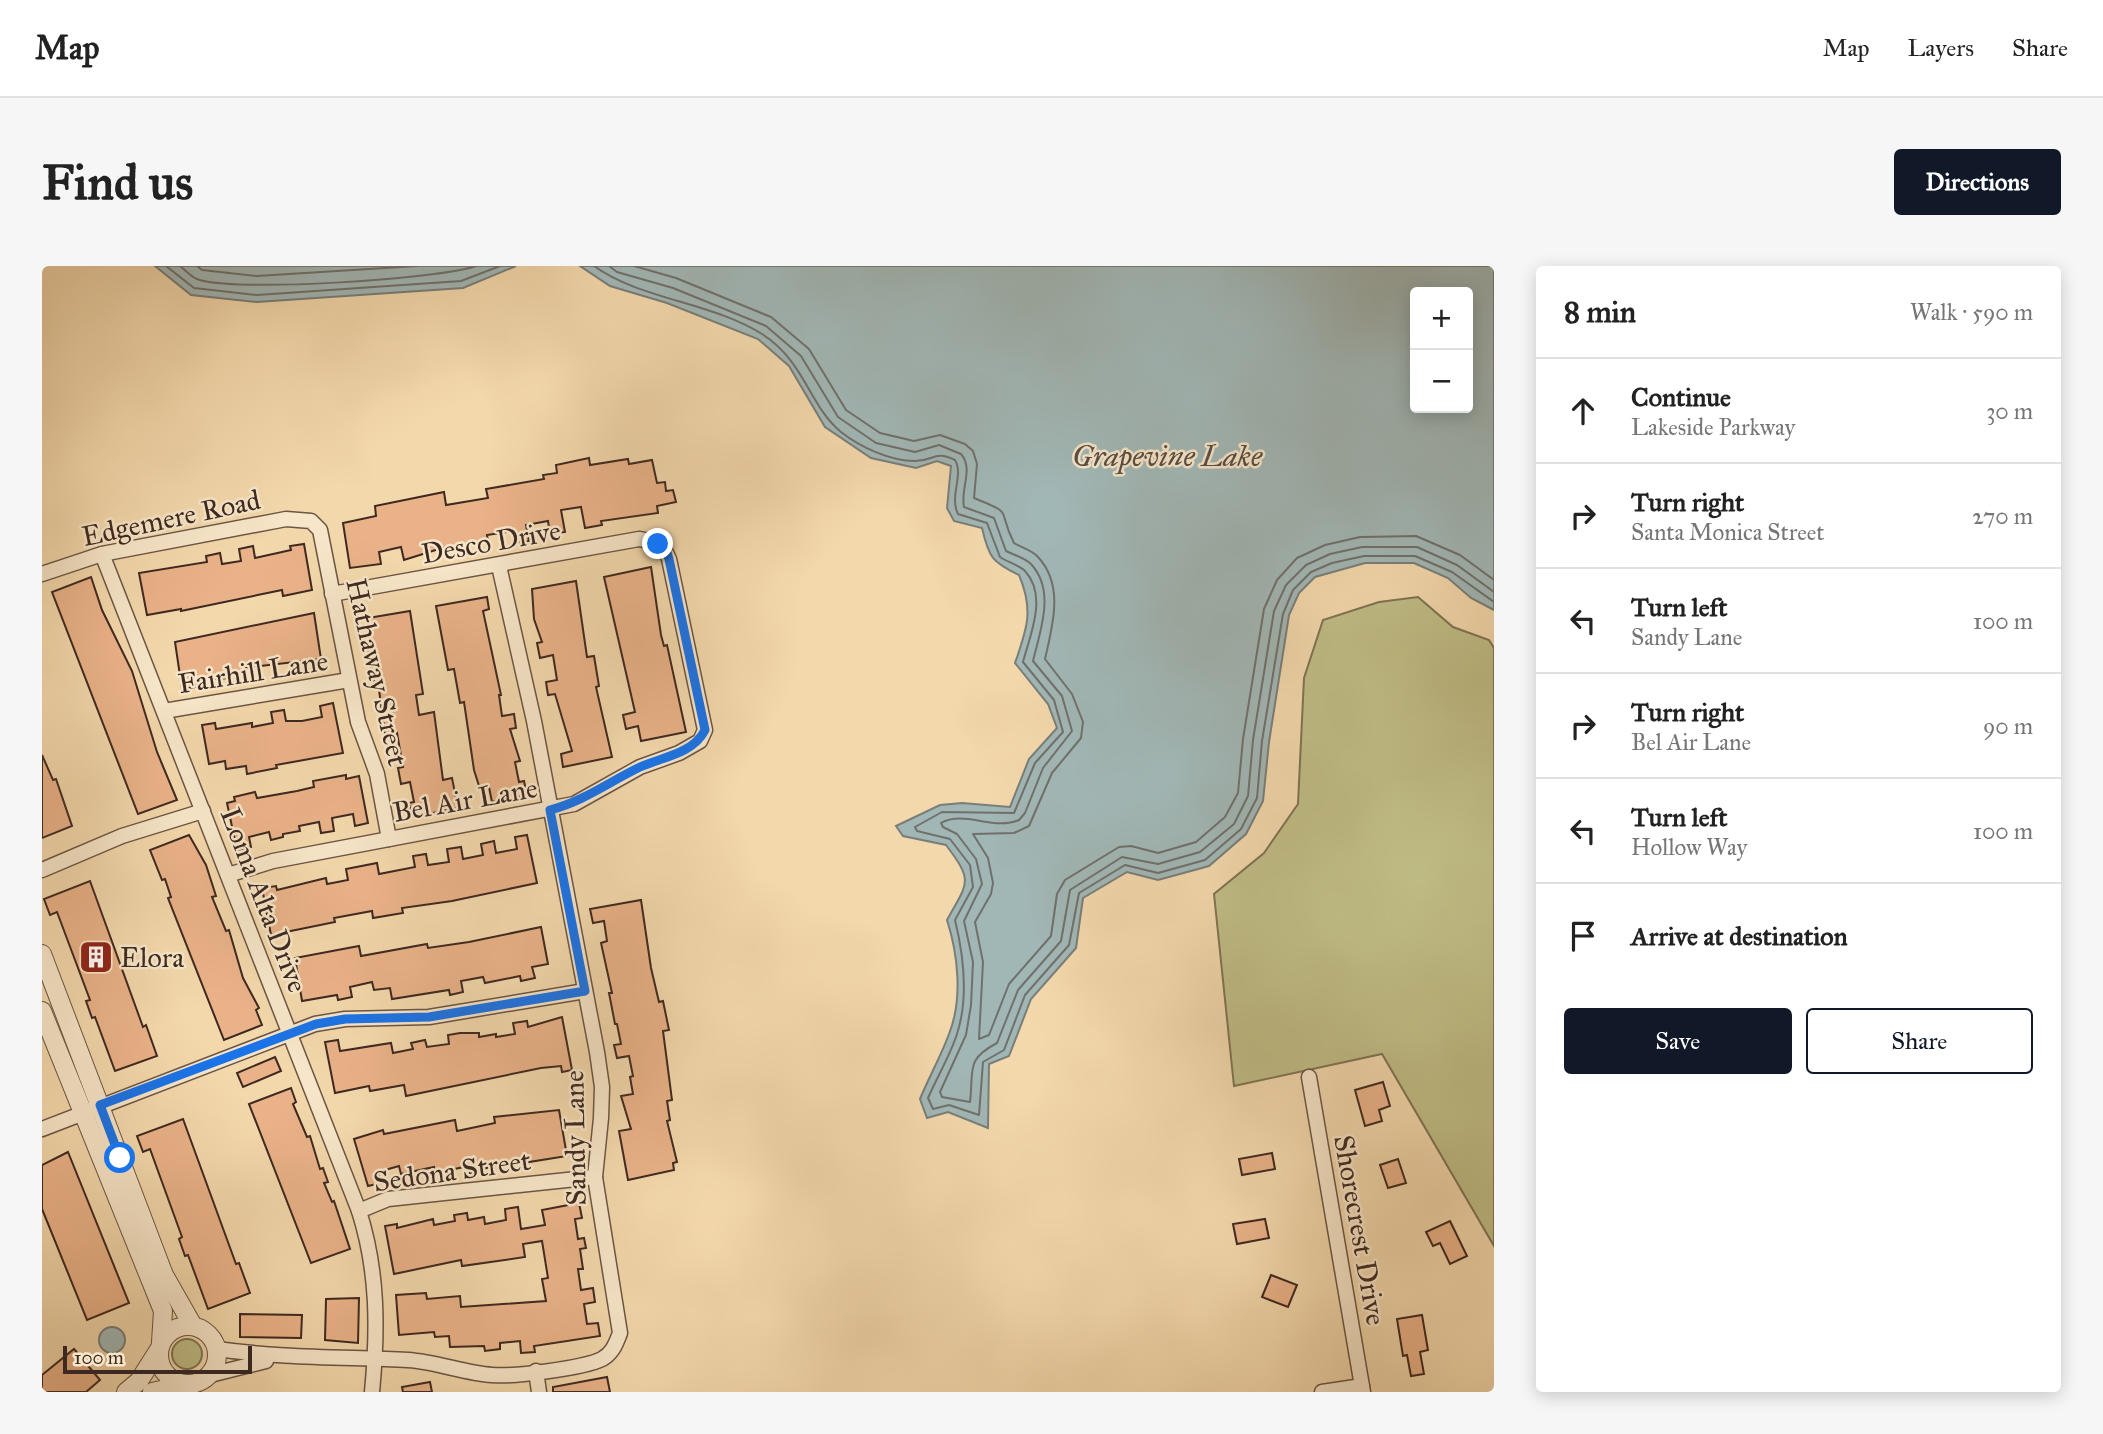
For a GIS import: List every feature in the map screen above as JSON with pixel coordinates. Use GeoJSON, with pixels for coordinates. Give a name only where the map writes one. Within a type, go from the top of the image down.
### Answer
{"type":"FeatureCollection","features":[{"type":"Feature","properties":{"kind":"street","name":"Edgemere Road"},"geometry":{"type":"LineString","coordinates":[[42,574],[102,554],[286,519],[311,521]]}},
{"type":"Feature","properties":{"kind":"street","name":"Hathaway Street"},"geometry":{"type":"LineString","coordinates":[[311,521],[320,530],[358,722],[377,774],[388,839]]}},
{"type":"Feature","properties":{"kind":"street","name":"Desco Drive"},"geometry":{"type":"LineString","coordinates":[[332,594],[639,539],[658,544],[666,550],[669,559],[705,719],[705,730],[700,741]]}},
{"type":"Feature","properties":{"kind":"street","name":"Loma Alta Drive"},"geometry":{"type":"LineString","coordinates":[[102,554],[359,1211],[367,1237],[376,1294],[372,1392]]}},
{"type":"Feature","properties":{"kind":"street","name":"Sandy Lane"},"geometry":{"type":"LineString","coordinates":[[217,1349],[295,1357],[422,1361],[489,1375],[536,1371],[603,1359],[614,1348],[620,1333],[594,1177],[601,1087],[534,721],[499,566]]}},
{"type":"Feature","properties":{"kind":"street","name":"Fairhill Lane"},"geometry":{"type":"LineString","coordinates":[[164,711],[349,680]]}},
{"type":"Feature","properties":{"kind":"street","name":"Bel Air Lane"},"geometry":{"type":"LineString","coordinates":[[228,875],[273,861],[574,804],[640,767],[700,741]]}},
{"type":"Feature","properties":{"kind":"street"},"geometry":{"type":"LineString","coordinates":[[42,870],[122,836],[203,811]]}},
{"type":"Feature","properties":{"kind":"street"},"geometry":{"type":"LineString","coordinates":[[42,954],[164,1275],[194,1326],[211,1336],[217,1349],[215,1366],[210,1375],[201,1381],[152,1392]]}},
{"type":"Feature","properties":{"kind":"street"},"geometry":{"type":"LineString","coordinates":[[42,1129],[316,1024],[345,1019],[429,1017],[585,991]]}},
{"type":"Feature","properties":{"kind":"street"},"geometry":{"type":"LineString","coordinates":[[42,1012],[163,1311],[165,1324],[160,1346],[161,1367],[167,1376],[184,1385]]}},
{"type":"Feature","properties":{"kind":"street","name":"Shorecrest Drive"},"geometry":{"type":"LineString","coordinates":[[1309,1077],[1362,1389]]}},
{"type":"Feature","properties":{"kind":"street","name":"Sedona Street"},"geometry":{"type":"LineString","coordinates":[[359,1211],[388,1199],[594,1177]]}},
{"type":"Feature","properties":{"kind":"street"},"geometry":{"type":"LineString","coordinates":[[126,1392],[144,1374],[160,1346],[179,1327],[194,1326]]}},
{"type":"Feature","properties":{"kind":"street","name":"Sandy Lane"},"geometry":{"type":"LineString","coordinates":[[210,1375],[241,1365],[295,1357]]}},
{"type":"Feature","properties":{"kind":"street"},"geometry":{"type":"LineString","coordinates":[[536,1371],[539,1392]]}},
{"type":"Feature","properties":{"kind":"street"},"geometry":{"type":"LineString","coordinates":[[1322,1392],[1362,1389]]}},
{"type":"Feature","properties":{"kind":"shaded area"},"geometry":{"type":"Polygon","coordinates":[[[1418,597],[1453,627],[1489,640],[1494,648],[1494,1246],[1382,1054],[1234,1086],[1214,894],[1264,853],[1298,804],[1304,678],[1323,620],[1379,602],[1418,597]]]}},
{"type":"Feature","properties":{"kind":"shaded area"},"geometry":{"type":"Polygon","coordinates":[[[187,1339],[198,1343],[202,1354],[198,1365],[187,1369],[176,1365],[172,1354],[176,1343],[187,1339]]]}},
{"type":"Feature","properties":{"kind":"water"},"geometry":{"type":"Polygon","coordinates":[[[155,266],[516,266],[463,288],[257,302],[191,295],[155,266]]]}},
{"type":"Feature","properties":{"kind":"water","name":"Grapevine Lake"},"geometry":{"type":"Polygon","coordinates":[[[580,266],[1494,266],[1494,610],[1471,598],[1448,578],[1414,563],[1365,563],[1315,577],[1299,593],[1289,615],[1269,742],[1263,801],[1246,834],[1209,866],[1158,880],[1127,872],[1083,898],[1076,948],[1031,999],[1009,1056],[989,1064],[988,1128],[948,1112],[927,1118],[920,1099],[946,1042],[956,1006],[956,962],[947,920],[965,882],[961,867],[946,845],[903,836],[896,826],[940,805],[962,803],[1010,807],[1029,759],[1057,728],[1048,704],[1015,663],[1027,619],[1024,587],[1019,575],[993,558],[982,528],[954,521],[947,508],[951,466],[937,461],[916,468],[871,458],[825,427],[789,366],[758,339],[667,303],[610,286],[580,266]]]}},
{"type":"Feature","properties":{"kind":"water"},"geometry":{"type":"Polygon","coordinates":[[[112,1327],[121,1331],[125,1340],[121,1349],[112,1353],[103,1349],[99,1340],[103,1331],[112,1327]]]}},
{"type":"Feature","properties":{"kind":"building"},"geometry":{"type":"Polygon","coordinates":[[[589,458],[590,465],[628,459],[629,464],[652,460],[657,483],[665,482],[666,491],[673,490],[676,502],[657,506],[658,513],[601,521],[602,525],[585,528],[581,507],[561,510],[565,532],[550,534],[548,521],[526,525],[529,541],[515,543],[513,531],[487,535],[488,541],[442,548],[404,560],[401,547],[379,552],[381,564],[350,568],[343,523],[376,516],[375,506],[444,492],[446,505],[488,498],[486,489],[544,479],[543,475],[557,473],[556,465],[589,458]]]}},
{"type":"Feature","properties":{"kind":"building"},"geometry":{"type":"Polygon","coordinates":[[[304,544],[312,590],[283,596],[282,590],[181,611],[147,615],[139,573],[207,562],[206,556],[220,553],[222,564],[241,561],[239,549],[253,546],[255,558],[291,550],[290,546],[304,544]]]}},
{"type":"Feature","properties":{"kind":"building"},"geometry":{"type":"Polygon","coordinates":[[[651,567],[661,635],[664,646],[667,645],[686,732],[641,741],[638,726],[626,729],[623,715],[635,712],[604,577],[651,567]]]}},
{"type":"Feature","properties":{"kind":"building"},"geometry":{"type":"Polygon","coordinates":[[[91,577],[102,610],[132,671],[157,752],[177,800],[138,814],[52,592],[91,577]]]}},
{"type":"Feature","properties":{"kind":"building"},"geometry":{"type":"Polygon","coordinates":[[[576,581],[587,657],[594,656],[599,686],[596,687],[612,757],[563,767],[561,754],[572,751],[555,694],[548,695],[546,682],[557,680],[553,655],[540,658],[537,643],[542,642],[534,619],[532,589],[576,581]]]}},
{"type":"Feature","properties":{"kind":"building"},"geometry":{"type":"Polygon","coordinates":[[[487,597],[489,609],[483,611],[501,695],[502,716],[514,714],[516,728],[510,729],[520,761],[515,762],[519,782],[524,781],[527,795],[492,802],[489,787],[480,789],[474,770],[464,702],[460,703],[454,669],[448,670],[436,606],[487,597]]]}},
{"type":"Feature","properties":{"kind":"building"},"geometry":{"type":"Polygon","coordinates":[[[410,611],[423,694],[416,695],[419,715],[434,712],[443,780],[452,778],[458,808],[412,817],[409,803],[414,802],[410,782],[401,784],[398,768],[403,767],[397,733],[385,735],[378,682],[374,683],[368,648],[362,649],[360,636],[371,635],[368,618],[410,611]]]}},
{"type":"Feature","properties":{"kind":"building"},"geometry":{"type":"Polygon","coordinates":[[[314,613],[321,659],[244,668],[245,671],[229,674],[230,678],[195,680],[196,687],[182,689],[175,642],[314,613]]]}},
{"type":"Feature","properties":{"kind":"building"},"geometry":{"type":"Polygon","coordinates":[[[333,703],[343,753],[276,765],[277,768],[247,774],[246,766],[226,769],[225,761],[209,764],[202,725],[215,723],[216,729],[252,723],[252,727],[273,723],[271,712],[284,710],[286,721],[302,721],[322,717],[320,706],[333,703]]]}},
{"type":"Feature","properties":{"kind":"building"},"geometry":{"type":"Polygon","coordinates":[[[42,755],[53,780],[56,779],[72,826],[42,838],[42,755]]]}},
{"type":"Feature","properties":{"kind":"building"},"geometry":{"type":"Polygon","coordinates":[[[346,775],[346,779],[359,776],[368,823],[355,826],[353,814],[332,818],[334,831],[321,833],[319,822],[299,826],[300,831],[283,834],[283,837],[271,840],[269,832],[249,837],[251,847],[237,850],[227,803],[235,801],[234,797],[255,792],[257,798],[297,791],[314,787],[313,781],[346,775]]]}},
{"type":"Feature","properties":{"kind":"building"},"geometry":{"type":"Polygon","coordinates":[[[189,835],[206,865],[216,896],[212,897],[226,931],[229,930],[243,978],[259,1008],[256,1010],[262,1025],[224,1040],[168,898],[171,897],[165,879],[162,880],[150,850],[189,835]]]}},
{"type":"Feature","properties":{"kind":"building"},"geometry":{"type":"Polygon","coordinates":[[[527,835],[537,883],[452,901],[402,908],[403,913],[373,918],[372,911],[334,918],[335,922],[271,935],[262,888],[276,886],[277,890],[326,878],[327,884],[348,880],[346,869],[377,863],[379,874],[415,867],[413,856],[426,854],[428,865],[449,862],[447,849],[461,847],[463,859],[483,855],[481,844],[494,841],[496,853],[517,849],[515,837],[527,835]]]}},
{"type":"Feature","properties":{"kind":"building","name":"Elora"},"geometry":{"type":"Polygon","coordinates":[[[90,881],[143,1027],[146,1025],[157,1056],[115,1071],[95,1017],[92,1018],[86,1001],[90,1000],[57,912],[50,915],[44,899],[90,881]]]}},
{"type":"Feature","properties":{"kind":"building"},"geometry":{"type":"Polygon","coordinates":[[[641,900],[651,968],[659,1002],[663,1001],[669,1030],[663,1031],[672,1100],[667,1101],[670,1120],[667,1121],[677,1162],[673,1163],[674,1170],[628,1180],[619,1131],[631,1129],[621,1096],[633,1094],[630,1077],[633,1076],[629,1056],[617,1058],[614,1045],[621,1044],[601,943],[607,941],[604,921],[593,923],[590,909],[641,900]]]}},
{"type":"Feature","properties":{"kind":"building"},"geometry":{"type":"Polygon","coordinates":[[[541,927],[548,964],[532,967],[535,978],[521,981],[520,976],[485,983],[483,977],[461,981],[463,992],[450,995],[449,990],[392,999],[390,988],[374,990],[372,982],[350,987],[352,997],[338,1000],[337,995],[302,1001],[295,958],[359,946],[361,956],[427,944],[428,948],[541,927]]]}},
{"type":"Feature","properties":{"kind":"building"},"geometry":{"type":"Polygon","coordinates":[[[562,1017],[572,1070],[562,1072],[561,1066],[541,1068],[406,1096],[404,1085],[370,1091],[369,1086],[335,1093],[325,1042],[338,1040],[340,1051],[391,1043],[393,1053],[413,1049],[411,1043],[425,1040],[427,1047],[449,1044],[448,1035],[460,1033],[479,1033],[479,1037],[515,1034],[513,1023],[527,1021],[528,1027],[562,1017]]]}},
{"type":"Feature","properties":{"kind":"building"},"geometry":{"type":"Polygon","coordinates":[[[275,1057],[281,1071],[243,1087],[237,1073],[275,1057]]]}},
{"type":"Feature","properties":{"kind":"building"},"geometry":{"type":"Polygon","coordinates":[[[1383,1082],[1390,1106],[1379,1110],[1382,1121],[1365,1126],[1355,1090],[1383,1082]]]}},
{"type":"Feature","properties":{"kind":"building"},"geometry":{"type":"Polygon","coordinates":[[[291,1088],[296,1102],[293,1104],[307,1137],[310,1136],[320,1169],[323,1168],[328,1182],[324,1183],[332,1202],[334,1201],[350,1249],[311,1263],[249,1104],[291,1088]]]}},
{"type":"Feature","properties":{"kind":"building"},"geometry":{"type":"Polygon","coordinates":[[[559,1110],[567,1156],[504,1166],[503,1163],[470,1173],[469,1166],[435,1173],[434,1167],[401,1174],[399,1166],[378,1172],[381,1183],[368,1186],[354,1139],[383,1130],[384,1134],[455,1120],[457,1131],[495,1123],[494,1117],[559,1110]]]}},
{"type":"Feature","properties":{"kind":"building"},"geometry":{"type":"Polygon","coordinates":[[[183,1119],[236,1264],[239,1263],[250,1293],[208,1309],[188,1255],[185,1256],[179,1239],[182,1237],[150,1149],[143,1152],[137,1136],[183,1119]]]}},
{"type":"Feature","properties":{"kind":"building"},"geometry":{"type":"Polygon","coordinates":[[[68,1152],[129,1303],[87,1320],[42,1209],[42,1165],[68,1152]]]}},
{"type":"Feature","properties":{"kind":"building"},"geometry":{"type":"Polygon","coordinates":[[[1272,1153],[1275,1169],[1242,1175],[1239,1159],[1272,1153]]]}},
{"type":"Feature","properties":{"kind":"building"},"geometry":{"type":"Polygon","coordinates":[[[1398,1159],[1406,1183],[1388,1188],[1380,1165],[1398,1159]]]}},
{"type":"Feature","properties":{"kind":"building"},"geometry":{"type":"Polygon","coordinates":[[[579,1203],[582,1218],[575,1219],[578,1239],[584,1238],[586,1248],[580,1249],[583,1269],[578,1269],[581,1290],[593,1288],[595,1302],[584,1304],[587,1324],[598,1323],[600,1336],[534,1346],[535,1352],[521,1353],[520,1341],[500,1343],[500,1349],[485,1351],[484,1346],[450,1347],[449,1336],[435,1337],[434,1332],[399,1335],[396,1295],[426,1293],[427,1299],[460,1296],[461,1307],[546,1301],[542,1279],[548,1278],[542,1241],[523,1244],[525,1257],[462,1266],[461,1260],[394,1274],[385,1226],[397,1224],[397,1228],[433,1219],[434,1225],[455,1221],[454,1215],[467,1213],[468,1220],[484,1217],[485,1224],[506,1220],[505,1209],[518,1207],[521,1229],[545,1225],[542,1210],[579,1203]]]}},
{"type":"Feature","properties":{"kind":"building"},"geometry":{"type":"Polygon","coordinates":[[[1265,1219],[1269,1238],[1237,1244],[1233,1224],[1265,1219]]]}},
{"type":"Feature","properties":{"kind":"building"},"geometry":{"type":"Polygon","coordinates":[[[1450,1221],[1467,1256],[1450,1264],[1440,1243],[1433,1246],[1426,1232],[1450,1221]]]}},
{"type":"Feature","properties":{"kind":"building"},"geometry":{"type":"Polygon","coordinates":[[[1271,1275],[1297,1285],[1288,1307],[1262,1297],[1271,1275]]]}},
{"type":"Feature","properties":{"kind":"building"},"geometry":{"type":"Polygon","coordinates":[[[359,1298],[358,1343],[325,1340],[326,1299],[359,1298]]]}},
{"type":"Feature","properties":{"kind":"building"},"geometry":{"type":"Polygon","coordinates":[[[240,1314],[302,1315],[301,1338],[240,1337],[240,1314]]]}},
{"type":"Feature","properties":{"kind":"building"},"geometry":{"type":"Polygon","coordinates":[[[1422,1315],[1428,1350],[1420,1352],[1424,1374],[1411,1376],[1407,1355],[1403,1356],[1397,1319],[1422,1315]]]}},
{"type":"Feature","properties":{"kind":"building"},"geometry":{"type":"Polygon","coordinates":[[[74,1349],[100,1380],[86,1392],[42,1392],[42,1375],[74,1349]]]}},
{"type":"Feature","properties":{"kind":"building"},"geometry":{"type":"Polygon","coordinates":[[[607,1377],[610,1392],[553,1392],[553,1387],[607,1377]]]}},
{"type":"Feature","properties":{"kind":"building"},"geometry":{"type":"Polygon","coordinates":[[[430,1382],[432,1392],[403,1392],[402,1387],[430,1382]]]}},
{"type":"Feature","properties":{"kind":"place","name":"Elora"},"geometry":{"type":"Point","coordinates":[96,957]}},
{"type":"Feature","properties":{"kind":"route"},"geometry":{"type":"LineString","coordinates":[[120,1158],[100,1105],[316,1024],[345,1019],[429,1017],[585,991],[550,810],[574,804],[640,767],[678,753],[700,741],[705,730],[705,719],[669,559],[666,550],[658,544]]}}]}
